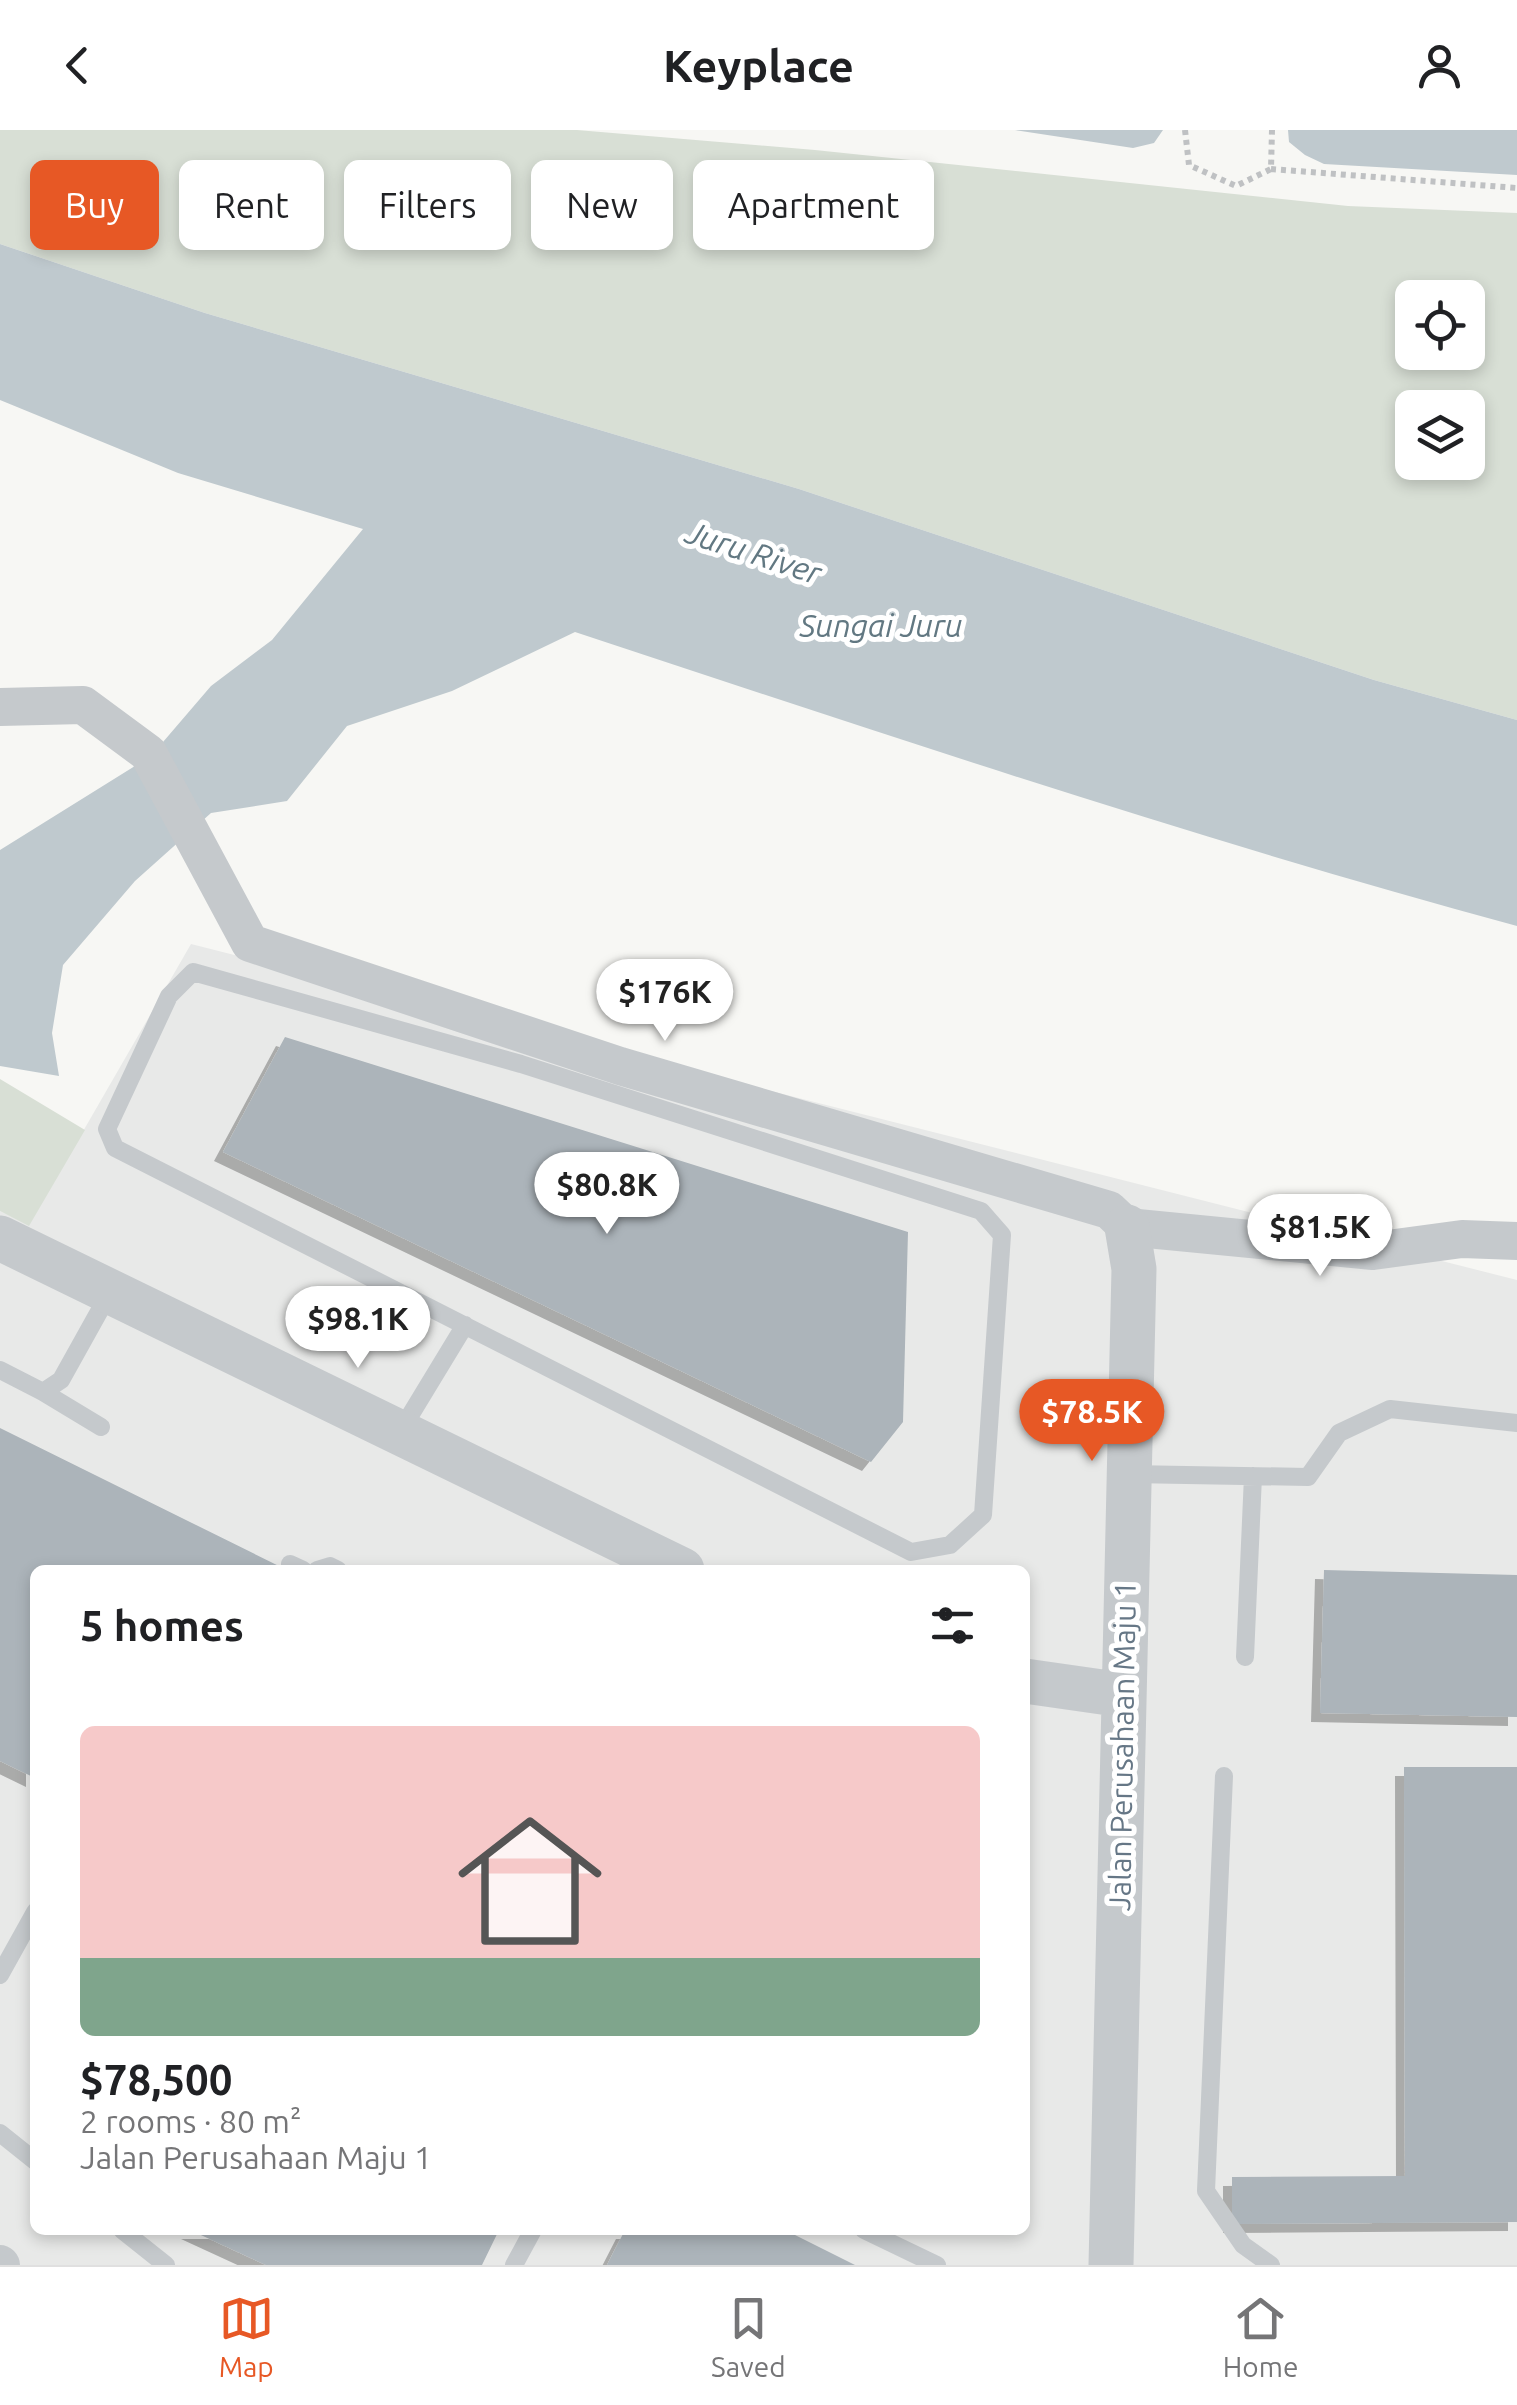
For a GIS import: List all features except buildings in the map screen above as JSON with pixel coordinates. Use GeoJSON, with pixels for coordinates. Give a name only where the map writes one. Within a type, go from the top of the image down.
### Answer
{"type":"FeatureCollection","features":[{"type":"Feature","properties":{"kind":"street"},"geometry":{"type":"LineString","coordinates":[[0,707],[82,706],[148,753],[250,943],[620,1066],[1109,1210],[1127,1227],[1373,1250],[1462,1239],[1517,1242]]}},
{"type":"Feature","properties":{"kind":"street","name":"Jalan Perusahaan Maju 1"},"geometry":{"type":"LineString","coordinates":[[1111,2265],[1134,1269],[1127,1227]]}},
{"type":"Feature","properties":{"kind":"street"},"geometry":{"type":"LineString","coordinates":[[0,1238],[662,1565]]}},
{"type":"Feature","properties":{"kind":"street"},"geometry":{"type":"LineString","coordinates":[[1030,1682],[1123,1695]]}},
{"type":"Feature","properties":{"kind":"lane"},"geometry":{"type":"LineString","coordinates":[[193,972],[521,1064],[981,1211],[1002,1235],[983,1515],[950,1545],[911,1552],[464,1326],[115,1148],[107,1129],[169,996],[193,972]]}},
{"type":"Feature","properties":{"kind":"lane"},"geometry":{"type":"LineString","coordinates":[[43,1392],[60,1380],[110,1292]]}},
{"type":"Feature","properties":{"kind":"lane"},"geometry":{"type":"LineString","coordinates":[[400,1433],[464,1326]]}},
{"type":"Feature","properties":{"kind":"lane"},"geometry":{"type":"LineString","coordinates":[[0,1370],[101,1427]]}},
{"type":"Feature","properties":{"kind":"lane"},"geometry":{"type":"LineString","coordinates":[[1129,1474],[1308,1477],[1338,1432],[1390,1409],[1517,1423]]}},
{"type":"Feature","properties":{"kind":"lane"},"geometry":{"type":"LineString","coordinates":[[1245,1657],[1253,1476]]}},
{"type":"Feature","properties":{"kind":"lane"},"geometry":{"type":"LineString","coordinates":[[1224,1776],[1206,2191],[1242,2245],[1271,2265]]}},
{"type":"Feature","properties":{"kind":"lane"},"geometry":{"type":"LineString","coordinates":[[0,1975],[30,1921]]}},
{"type":"Feature","properties":{"kind":"lane"},"geometry":{"type":"LineString","coordinates":[[0,2133],[30,2157]]}},
{"type":"Feature","properties":{"kind":"lane"},"geometry":{"type":"LineString","coordinates":[[128,2235],[166,2265]]}},
{"type":"Feature","properties":{"kind":"lane"},"geometry":{"type":"LineString","coordinates":[[514,2265],[530,2235]]}},
{"type":"Feature","properties":{"kind":"lane"},"geometry":{"type":"LineString","coordinates":[[875,2235],[938,2265]]}},
{"type":"Feature","properties":{"kind":"path"},"geometry":{"type":"LineString","coordinates":[[1185,130],[1189,165],[1236,186],[1271,168],[1517,188]]}},
{"type":"Feature","properties":{"kind":"path"},"geometry":{"type":"LineString","coordinates":[[1271,168],[1272,130]]}},
{"type":"Feature","properties":{"kind":"shaded area"},"geometry":{"type":"Polygon","coordinates":[[[0,130],[577,130],[910,160],[693,160],[693,250],[934,250],[934,163],[1348,206],[1517,213],[1517,720],[1374,680],[799,489],[205,313],[0,244],[0,130]]]}},
{"type":"Feature","properties":{"kind":"shaded area"},"geometry":{"type":"Polygon","coordinates":[[[191,944],[1517,1280],[1517,2265],[0,2265],[0,1211],[29,1225],[191,944]]]}},
{"type":"Feature","properties":{"kind":"shaded area"},"geometry":{"type":"Polygon","coordinates":[[[0,1079],[85,1130],[29,1226],[0,1211],[0,1079]]]}},
{"type":"Feature","properties":{"kind":"water"},"geometry":{"type":"Polygon","coordinates":[[[1015,130],[1163,130],[1154,143],[1133,148],[1015,130]]]}},
{"type":"Feature","properties":{"kind":"water"},"geometry":{"type":"Polygon","coordinates":[[[1288,130],[1517,130],[1517,175],[1324,164],[1289,142],[1288,130]]]}},
{"type":"Feature","properties":{"kind":"water","name":"Sungai Juru"},"geometry":{"type":"Polygon","coordinates":[[[0,244],[205,313],[799,489],[1374,680],[1517,720],[1517,926],[1161,822],[575,632],[452,691],[347,726],[287,801],[211,813],[135,881],[63,965],[52,1033],[59,1076],[0,1066],[0,850],[151,756],[211,686],[272,640],[363,529],[178,473],[0,400],[0,244]]]}},
{"type":"Feature","properties":{"kind":"water label","name":"Juru River"},"geometry":{"type":"Point","coordinates":[754,552]}}]}
